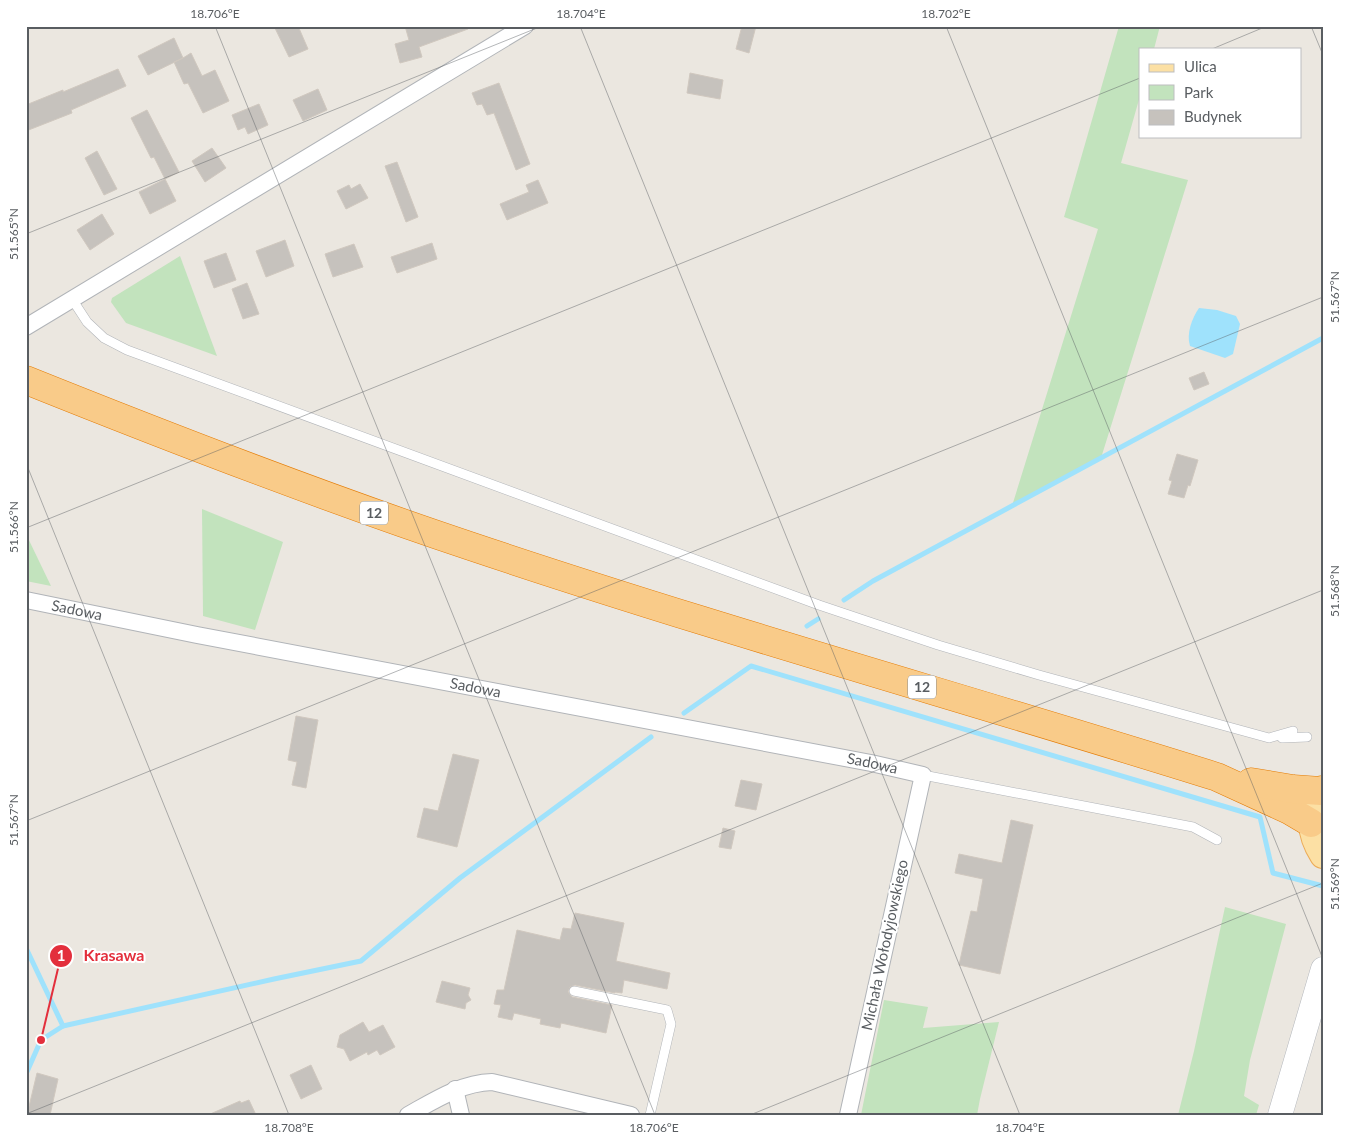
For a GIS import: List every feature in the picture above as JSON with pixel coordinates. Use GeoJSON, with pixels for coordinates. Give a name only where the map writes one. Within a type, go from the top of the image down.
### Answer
{"type":"FeatureCollection","features":[{"type":"Feature","properties":{"kind":"highway","name":"12"},"geometry":{"type":"LineString","coordinates":[[26,380],[277,478],[486,551],[728,629],[1217,777],[1289,810],[1311,823]]}},
{"type":"Feature","properties":{"kind":"highway","name":"12"},"geometry":{"type":"LineString","coordinates":[[1217,777],[1294,789],[1322,790]]}},
{"type":"Feature","properties":{"kind":"main road","name":"12"},"geometry":{"type":"LineString","coordinates":[[1322,790],[1313,806],[1311,823],[1314,840],[1323,855]]}},
{"type":"Feature","properties":{"kind":"main road"},"geometry":{"type":"LineString","coordinates":[[1280,1115],[1323,969]]}},
{"type":"Feature","properties":{"kind":"street"},"geometry":{"type":"LineString","coordinates":[[26,327],[525,26]]}},
{"type":"Feature","properties":{"kind":"street","name":"Sadowa"},"geometry":{"type":"LineString","coordinates":[[26,600],[871,763],[923,775]]}},
{"type":"Feature","properties":{"kind":"street","name":"Michała Wołodyjowskiego"},"geometry":{"type":"LineString","coordinates":[[848,1115],[923,775]]}},
{"type":"Feature","properties":{"kind":"street"},"geometry":{"type":"LineString","coordinates":[[408,1115],[455,1089],[492,1082],[631,1115]]}},
{"type":"Feature","properties":{"kind":"street"},"geometry":{"type":"LineString","coordinates":[[455,1089],[461,1115]]}},
{"type":"Feature","properties":{"kind":"lane"},"geometry":{"type":"LineString","coordinates":[[72,299],[87,322],[104,338],[127,350],[791,595],[938,645],[1038,675],[1269,738],[1307,737]]}},
{"type":"Feature","properties":{"kind":"lane"},"geometry":{"type":"LineString","coordinates":[[1269,738],[1293,731]]}},
{"type":"Feature","properties":{"kind":"lane"},"geometry":{"type":"LineString","coordinates":[[923,775],[1193,827],[1217,840]]}},
{"type":"Feature","properties":{"kind":"lane"},"geometry":{"type":"LineString","coordinates":[[574,990],[667,1010],[672,1024],[650,1115]]}},
{"type":"Feature","properties":{"kind":"green space"},"geometry":{"type":"Polygon","coordinates":[[[1119,26],[1160,26],[1154,48],[1139,48],[1139,100],[1121,163],[1188,180],[1101,458],[1012,506],[1098,229],[1064,217],[1119,26]]]}},
{"type":"Feature","properties":{"kind":"green space"},"geometry":{"type":"Polygon","coordinates":[[[180,256],[217,356],[126,323],[111,302],[112,298],[180,256]]]}},
{"type":"Feature","properties":{"kind":"green space"},"geometry":{"type":"Polygon","coordinates":[[[202,509],[283,542],[255,630],[203,616],[202,509]]]}},
{"type":"Feature","properties":{"kind":"green space"},"geometry":{"type":"Polygon","coordinates":[[[26,534],[51,586],[26,581],[26,534]]]}},
{"type":"Feature","properties":{"kind":"green space"},"geometry":{"type":"Polygon","coordinates":[[[1225,907],[1286,924],[1250,1060],[1244,1096],[1259,1105],[1256,1115],[1178,1115],[1194,1051],[1225,907]]]}},
{"type":"Feature","properties":{"kind":"green space"},"geometry":{"type":"Polygon","coordinates":[[[884,1000],[928,1007],[923,1028],[999,1022],[977,1115],[861,1115],[884,1000]]]}},
{"type":"Feature","properties":{"kind":"water"},"geometry":{"type":"Polygon","coordinates":[[[1199,308],[1217,310],[1236,316],[1240,324],[1233,354],[1225,358],[1190,346],[1190,326],[1199,308]]]}},
{"type":"Feature","properties":{"kind":"building"},"geometry":{"type":"Polygon","coordinates":[[[274,26],[298,26],[308,49],[289,57],[274,26]]]}},
{"type":"Feature","properties":{"kind":"building"},"geometry":{"type":"Polygon","coordinates":[[[405,26],[467,26],[468,29],[419,47],[422,57],[400,63],[395,44],[409,40],[405,26]]]}},
{"type":"Feature","properties":{"kind":"building"},"geometry":{"type":"Polygon","coordinates":[[[742,26],[756,26],[749,53],[736,49],[742,26]]]}},
{"type":"Feature","properties":{"kind":"building"},"geometry":{"type":"Polygon","coordinates":[[[174,38],[183,58],[191,53],[202,76],[215,70],[229,101],[203,113],[188,83],[184,84],[174,62],[148,75],[138,56],[174,38]]]}},
{"type":"Feature","properties":{"kind":"building"},"geometry":{"type":"Polygon","coordinates":[[[118,69],[126,86],[71,110],[72,113],[26,131],[26,105],[118,69]]]}},
{"type":"Feature","properties":{"kind":"building"},"geometry":{"type":"Polygon","coordinates":[[[690,73],[723,80],[720,99],[687,93],[690,73]]]}},
{"type":"Feature","properties":{"kind":"building"},"geometry":{"type":"Polygon","coordinates":[[[499,83],[530,164],[516,170],[494,113],[487,115],[482,104],[477,105],[472,93],[499,83]]]}},
{"type":"Feature","properties":{"kind":"building"},"geometry":{"type":"Polygon","coordinates":[[[318,89],[327,110],[303,121],[293,100],[318,89]]]}},
{"type":"Feature","properties":{"kind":"building"},"geometry":{"type":"Polygon","coordinates":[[[259,104],[268,125],[248,134],[245,127],[238,130],[232,115],[259,104]]]}},
{"type":"Feature","properties":{"kind":"building"},"geometry":{"type":"Polygon","coordinates":[[[147,110],[179,172],[165,179],[154,157],[151,158],[131,118],[147,110]]]}},
{"type":"Feature","properties":{"kind":"building"},"geometry":{"type":"Polygon","coordinates":[[[212,148],[226,168],[205,182],[192,161],[212,148]]]}},
{"type":"Feature","properties":{"kind":"building"},"geometry":{"type":"Polygon","coordinates":[[[97,151],[117,189],[104,195],[85,158],[97,151]]]}},
{"type":"Feature","properties":{"kind":"building"},"geometry":{"type":"Polygon","coordinates":[[[397,162],[418,217],[406,222],[385,166],[397,162]]]}},
{"type":"Feature","properties":{"kind":"building"},"geometry":{"type":"Polygon","coordinates":[[[165,179],[176,201],[150,214],[139,192],[165,179]]]}},
{"type":"Feature","properties":{"kind":"building"},"geometry":{"type":"Polygon","coordinates":[[[538,180],[548,203],[507,220],[500,204],[529,192],[526,185],[538,180]]]}},
{"type":"Feature","properties":{"kind":"building"},"geometry":{"type":"Polygon","coordinates":[[[360,184],[368,198],[346,209],[337,191],[349,185],[351,189],[360,184]]]}},
{"type":"Feature","properties":{"kind":"building"},"geometry":{"type":"Polygon","coordinates":[[[102,214],[114,234],[90,250],[77,230],[102,214]]]}},
{"type":"Feature","properties":{"kind":"building"},"geometry":{"type":"Polygon","coordinates":[[[285,240],[294,266],[266,277],[256,251],[285,240]]]}},
{"type":"Feature","properties":{"kind":"building"},"geometry":{"type":"Polygon","coordinates":[[[432,243],[437,259],[397,273],[391,257],[432,243]]]}},
{"type":"Feature","properties":{"kind":"building"},"geometry":{"type":"Polygon","coordinates":[[[354,244],[363,267],[333,277],[325,254],[354,244]]]}},
{"type":"Feature","properties":{"kind":"building"},"geometry":{"type":"Polygon","coordinates":[[[226,253],[236,280],[214,288],[204,261],[226,253]]]}},
{"type":"Feature","properties":{"kind":"building"},"geometry":{"type":"Polygon","coordinates":[[[247,283],[259,314],[243,319],[232,289],[247,283]]]}},
{"type":"Feature","properties":{"kind":"building"},"geometry":{"type":"Polygon","coordinates":[[[1204,372],[1209,384],[1194,390],[1189,378],[1204,372]]]}},
{"type":"Feature","properties":{"kind":"building"},"geometry":{"type":"Polygon","coordinates":[[[1177,454],[1198,460],[1184,498],[1168,494],[1172,481],[1169,480],[1177,454]]]}},
{"type":"Feature","properties":{"kind":"building"},"geometry":{"type":"Polygon","coordinates":[[[296,716],[318,720],[306,788],[292,785],[297,762],[288,760],[296,716]]]}},
{"type":"Feature","properties":{"kind":"building"},"geometry":{"type":"Polygon","coordinates":[[[453,754],[479,760],[457,847],[417,837],[424,808],[438,811],[453,754]]]}},
{"type":"Feature","properties":{"kind":"building"},"geometry":{"type":"Polygon","coordinates":[[[741,780],[762,784],[756,810],[735,806],[741,780]]]}},
{"type":"Feature","properties":{"kind":"building"},"geometry":{"type":"Polygon","coordinates":[[[1011,820],[1033,825],[1000,974],[959,965],[971,911],[977,912],[983,879],[955,873],[959,854],[1002,863],[1011,820]]]}},
{"type":"Feature","properties":{"kind":"building"},"geometry":{"type":"Polygon","coordinates":[[[723,828],[735,831],[731,849],[719,847],[723,828]]]}},
{"type":"Feature","properties":{"kind":"building"},"geometry":{"type":"Polygon","coordinates":[[[575,913],[624,923],[616,961],[670,973],[667,989],[624,980],[622,993],[575,985],[570,987],[568,992],[572,997],[612,1005],[606,1033],[561,1023],[560,1028],[540,1024],[541,1019],[514,1013],[512,1020],[498,1017],[501,1005],[494,1004],[497,990],[504,990],[517,930],[560,940],[563,928],[571,929],[575,913]]]}},
{"type":"Feature","properties":{"kind":"building"},"geometry":{"type":"Polygon","coordinates":[[[442,981],[470,988],[468,995],[471,1000],[466,1003],[465,1009],[436,1002],[442,981]]]}},
{"type":"Feature","properties":{"kind":"building"},"geometry":{"type":"Polygon","coordinates":[[[363,1022],[369,1032],[383,1025],[395,1047],[380,1055],[377,1050],[368,1055],[367,1052],[350,1061],[344,1049],[337,1047],[340,1035],[363,1022]]]}},
{"type":"Feature","properties":{"kind":"building"},"geometry":{"type":"Polygon","coordinates":[[[311,1065],[322,1089],[301,1099],[290,1075],[311,1065]]]}},
{"type":"Feature","properties":{"kind":"building"},"geometry":{"type":"Polygon","coordinates":[[[37,1073],[58,1079],[50,1115],[27,1115],[37,1073]]]}},
{"type":"Feature","properties":{"kind":"building"},"geometry":{"type":"Polygon","coordinates":[[[249,1100],[256,1115],[208,1115],[240,1101],[241,1103],[249,1100]]]}},
{"type":"Feature","properties":{"kind":"waterway"},"geometry":{"type":"LineString","coordinates":[[844,600],[873,581],[1323,338]]}},
{"type":"Feature","properties":{"kind":"waterway"},"geometry":{"type":"LineString","coordinates":[[807,626],[818,619]]}},
{"type":"Feature","properties":{"kind":"waterway"},"geometry":{"type":"LineString","coordinates":[[684,713],[751,666],[1260,817],[1273,873],[1323,886]]}},
{"type":"Feature","properties":{"kind":"waterway"},"geometry":{"type":"LineString","coordinates":[[26,1074],[41,1040],[63,1026],[361,961],[460,878],[651,737]]}},
{"type":"Feature","properties":{"kind":"waterway"},"geometry":{"type":"LineString","coordinates":[[26,948],[63,1026]]}},
{"type":"Feature","properties":{"kind":"place","name":"Krasawa"},"geometry":{"type":"Point","coordinates":[41,1040]}}]}
